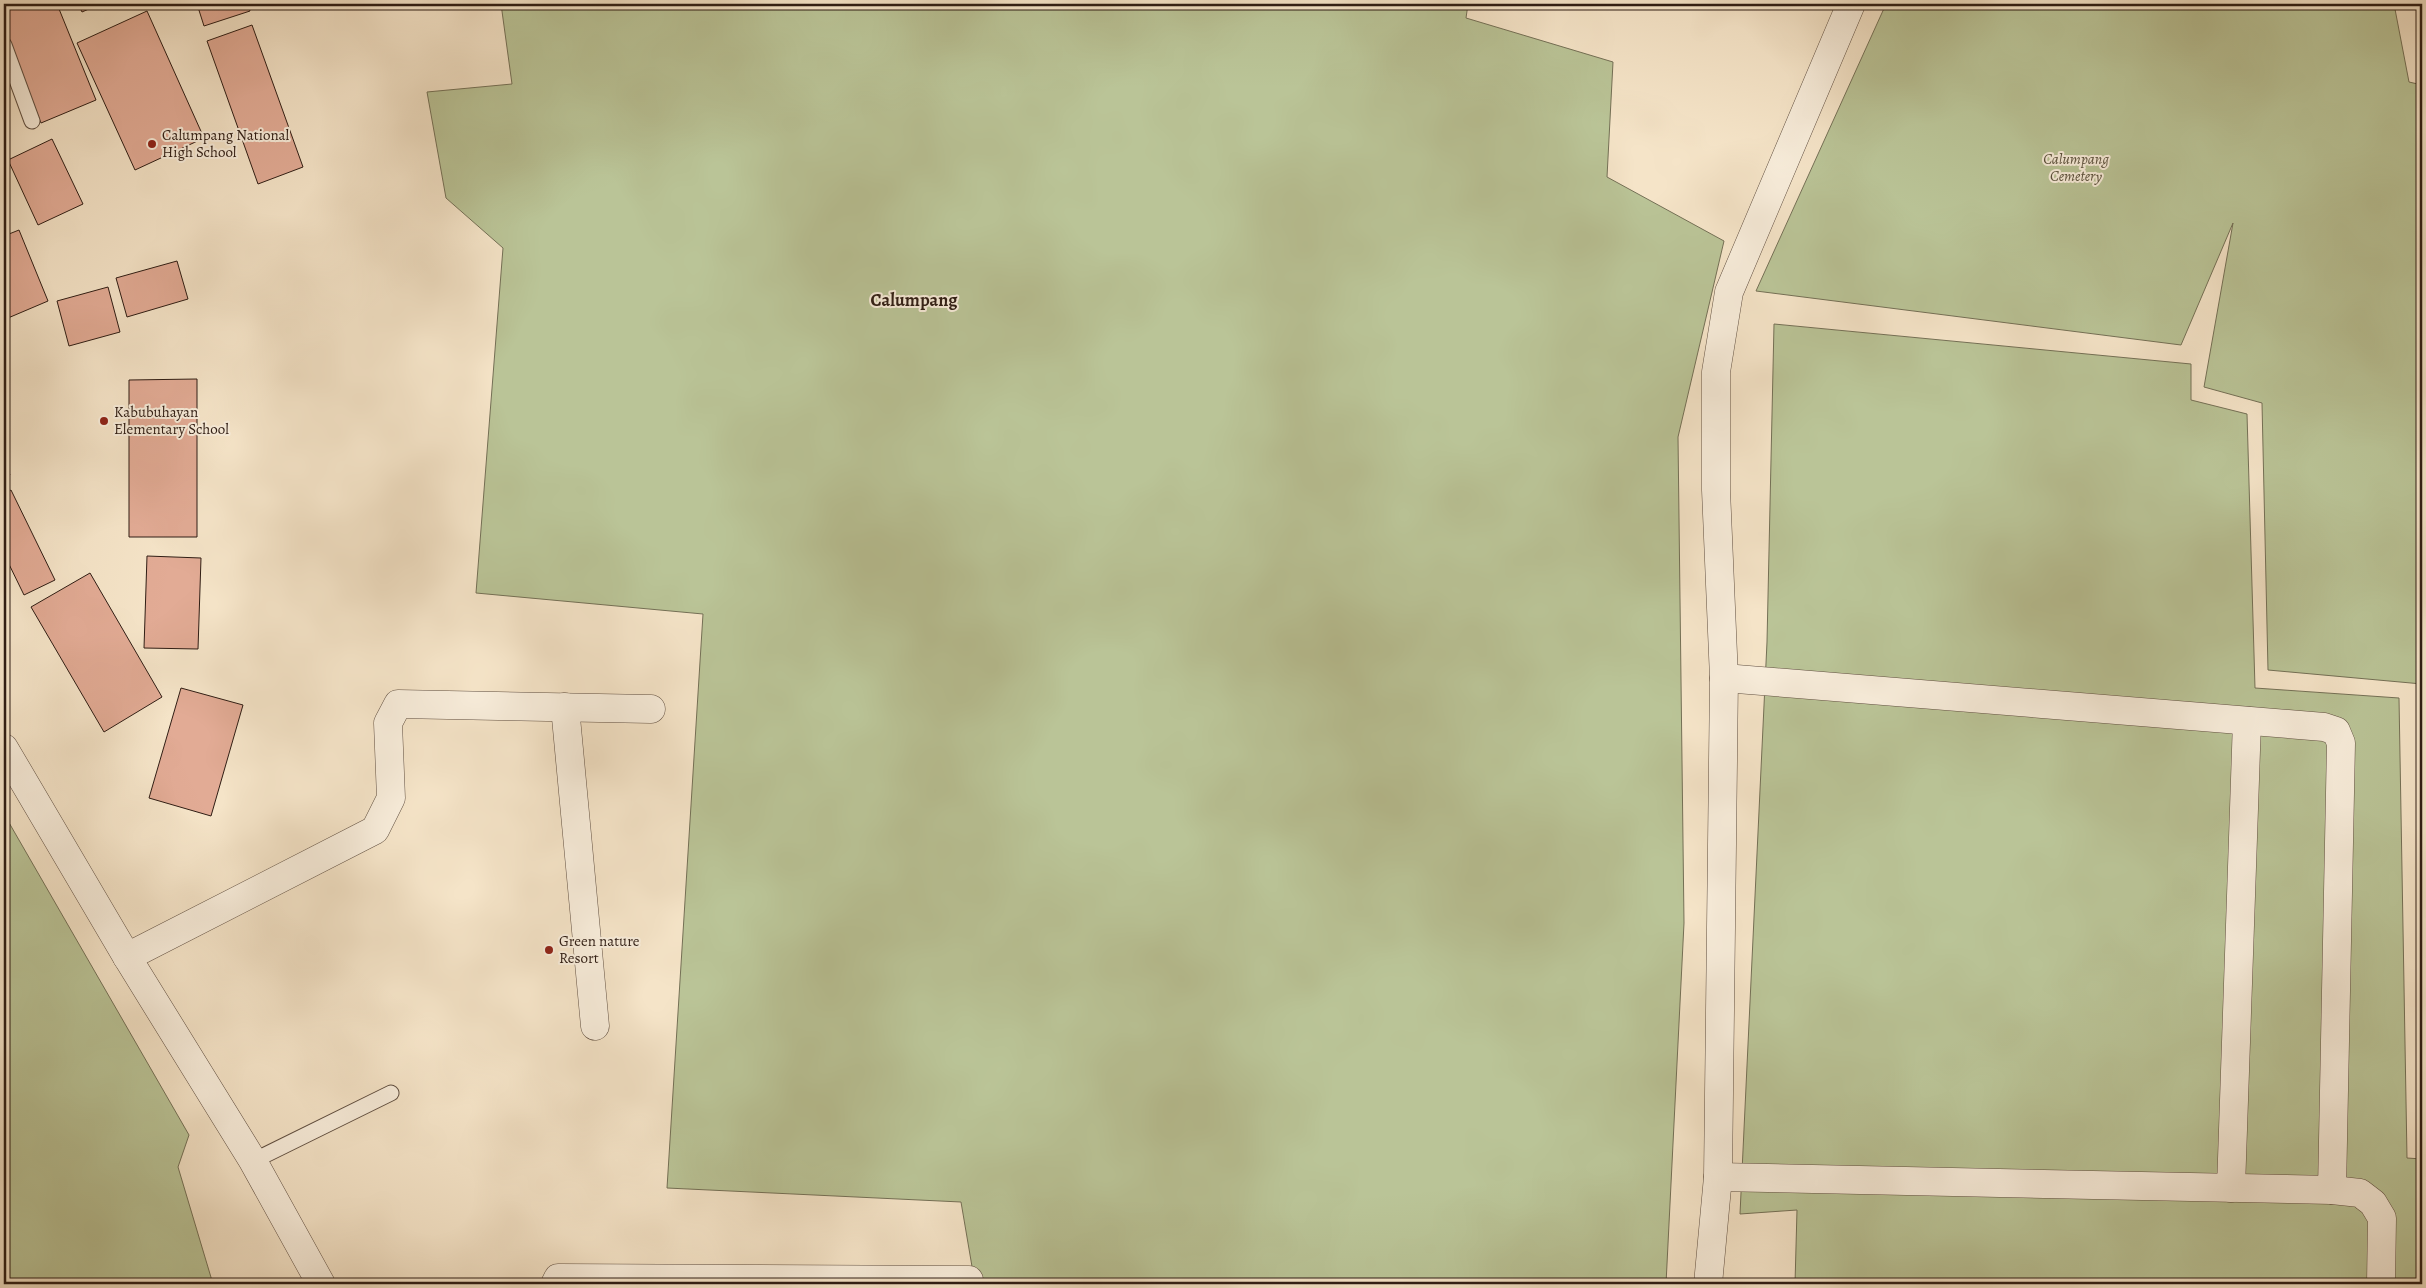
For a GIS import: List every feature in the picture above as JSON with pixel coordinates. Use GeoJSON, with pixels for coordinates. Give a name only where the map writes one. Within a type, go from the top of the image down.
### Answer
{"type":"FeatureCollection","features":[{"type":"Feature","properties":{"kind":"street"},"geometry":{"type":"LineString","coordinates":[[1708,1284],[1718,1177],[1724,678],[1716,490],[1716,372],[1729,292],[1851,4]]}},
{"type":"Feature","properties":{"kind":"street"},"geometry":{"type":"LineString","coordinates":[[1724,678],[2324,727],[2336,731],[2341,743],[2332,1190]]}},
{"type":"Feature","properties":{"kind":"street"},"geometry":{"type":"LineString","coordinates":[[127,957],[374,830],[391,798],[388,723],[398,704],[651,709]]}},
{"type":"Feature","properties":{"kind":"street"},"geometry":{"type":"LineString","coordinates":[[565,707],[595,1026]]}},
{"type":"Feature","properties":{"kind":"street"},"geometry":{"type":"LineString","coordinates":[[2231,1188],[2247,721]]}},
{"type":"Feature","properties":{"kind":"street"},"geometry":{"type":"LineString","coordinates":[[4,748],[127,957],[253,1161],[321,1284]]}},
{"type":"Feature","properties":{"kind":"street"},"geometry":{"type":"LineString","coordinates":[[1718,1177],[2332,1190],[2360,1194],[2373,1203],[2382,1218],[2381,1284]]}},
{"type":"Feature","properties":{"kind":"street"},"geometry":{"type":"LineString","coordinates":[[555,1284],[558,1278],[969,1280]]}},
{"type":"Feature","properties":{"kind":"lane"},"geometry":{"type":"LineString","coordinates":[[4,45],[32,121]]}},
{"type":"Feature","properties":{"kind":"lane"},"geometry":{"type":"LineString","coordinates":[[253,1161],[391,1093]]}},
{"type":"Feature","properties":{"kind":"green space"},"geometry":{"type":"Polygon","coordinates":[[[501,4],[1468,4],[1466,18],[1613,62],[1607,177],[1724,241],[1678,437],[1684,923],[1666,1284],[975,1284],[961,1202],[667,1188],[703,614],[476,593],[503,248],[446,198],[427,92],[512,84],[501,4]]]}},
{"type":"Feature","properties":{"kind":"green space","name":"Calumpang Cemetery"},"geometry":{"type":"Polygon","coordinates":[[[1886,4],[2394,4],[2409,82],[2422,85],[2422,684],[2268,670],[2262,403],[2204,387],[2233,223],[2181,345],[1756,291],[1886,4]]]}},
{"type":"Feature","properties":{"kind":"green space"},"geometry":{"type":"Polygon","coordinates":[[[1774,324],[2191,364],[2191,400],[2247,414],[2255,688],[2399,698],[2407,1158],[2422,1159],[2422,1284],[1795,1284],[1797,1210],[1740,1214],[1767,642],[1774,324]]]}},
{"type":"Feature","properties":{"kind":"green space"},"geometry":{"type":"Polygon","coordinates":[[[4,814],[189,1135],[178,1167],[213,1284],[4,1284],[4,814]]]}},
{"type":"Feature","properties":{"kind":"building"},"geometry":{"type":"Polygon","coordinates":[[[4,4],[57,4],[96,100],[41,123],[4,32],[4,4]]]}},
{"type":"Feature","properties":{"kind":"building"},"geometry":{"type":"Polygon","coordinates":[[[78,4],[100,4],[82,12],[78,4]]]}},
{"type":"Feature","properties":{"kind":"building"},"geometry":{"type":"Polygon","coordinates":[[[197,4],[248,4],[250,11],[204,26],[197,4]]]}},
{"type":"Feature","properties":{"kind":"building"},"geometry":{"type":"Polygon","coordinates":[[[147,11],[204,138],[135,170],[77,43],[147,11]]]}},
{"type":"Feature","properties":{"kind":"building"},"geometry":{"type":"Polygon","coordinates":[[[252,25],[303,167],[258,184],[207,41],[252,25]]]}},
{"type":"Feature","properties":{"kind":"building"},"geometry":{"type":"Polygon","coordinates":[[[52,139],[83,204],[38,225],[8,160],[52,139]]]}},
{"type":"Feature","properties":{"kind":"building"},"geometry":{"type":"Polygon","coordinates":[[[19,230],[48,301],[8,318],[4,307],[4,236],[19,230]]]}},
{"type":"Feature","properties":{"kind":"building"},"geometry":{"type":"Polygon","coordinates":[[[177,261],[188,299],[127,317],[116,278],[177,261]]]}},
{"type":"Feature","properties":{"kind":"building"},"geometry":{"type":"Polygon","coordinates":[[[108,287],[120,332],[69,346],[57,301],[108,287]]]}},
{"type":"Feature","properties":{"kind":"building"},"geometry":{"type":"Polygon","coordinates":[[[197,379],[197,537],[129,537],[129,380],[197,379]]]}},
{"type":"Feature","properties":{"kind":"building"},"geometry":{"type":"Polygon","coordinates":[[[4,464],[10,475],[4,479],[4,464]]]}},
{"type":"Feature","properties":{"kind":"building"},"geometry":{"type":"Polygon","coordinates":[[[11,490],[55,580],[24,595],[4,554],[4,494],[11,490]]]}},
{"type":"Feature","properties":{"kind":"building"},"geometry":{"type":"Polygon","coordinates":[[[147,556],[201,558],[198,649],[144,648],[147,556]]]}},
{"type":"Feature","properties":{"kind":"building"},"geometry":{"type":"Polygon","coordinates":[[[90,573],[162,697],[104,732],[31,607],[90,573]]]}},
{"type":"Feature","properties":{"kind":"building"},"geometry":{"type":"Polygon","coordinates":[[[181,688],[243,705],[211,816],[149,798],[181,688]]]}},
{"type":"Feature","properties":{"kind":"place","name":"Calumpang National High School"},"geometry":{"type":"Point","coordinates":[152,144]}},
{"type":"Feature","properties":{"kind":"place","name":"Kabubuhayan Elementary School"},"geometry":{"type":"Point","coordinates":[104,421]}},
{"type":"Feature","properties":{"kind":"place","name":"Green nature Resort"},"geometry":{"type":"Point","coordinates":[549,950]}},
{"type":"Feature","properties":{"kind":"district","name":"Calumpang"},"geometry":{"type":"Point","coordinates":[914,300]}}]}
